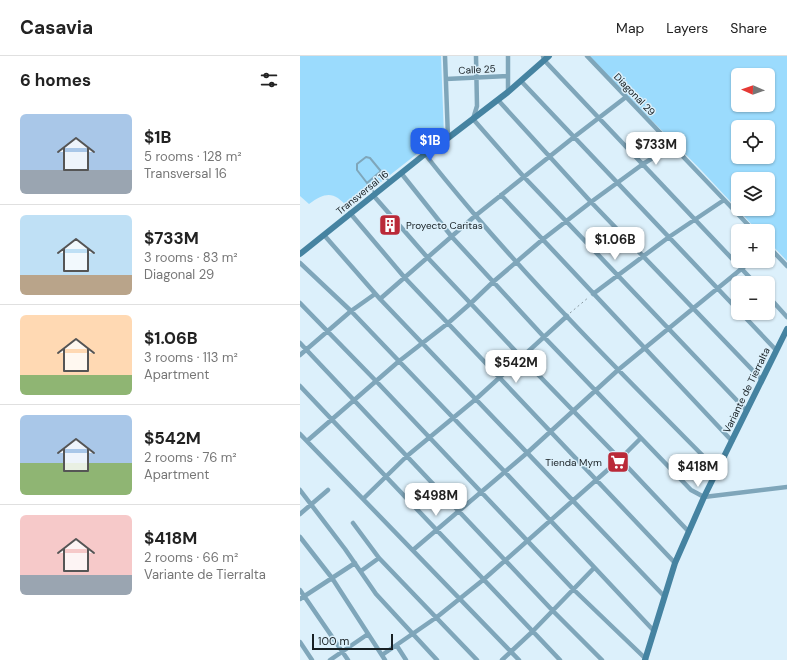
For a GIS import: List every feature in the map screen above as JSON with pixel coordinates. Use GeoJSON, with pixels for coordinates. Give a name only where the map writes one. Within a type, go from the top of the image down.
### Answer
{"type":"FeatureCollection","features":[{"type":"Feature","properties":{"kind":"main road","name":"Transversal 16"},"geometry":{"type":"LineString","coordinates":[[300,254],[425,154],[508,92],[546,57]]}},
{"type":"Feature","properties":{"kind":"main road","name":"Variante de Tierralta"},"geometry":{"type":"LineString","coordinates":[[646,660],[675,563],[717,470],[786,332]]}},
{"type":"Feature","properties":{"kind":"street"},"geometry":{"type":"LineString","coordinates":[[445,56],[448,138]]}},
{"type":"Feature","properties":{"kind":"street"},"geometry":{"type":"LineString","coordinates":[[476,56],[476,106],[473,119],[566,222],[747,411]]}},
{"type":"Feature","properties":{"kind":"street"},"geometry":{"type":"LineString","coordinates":[[508,56],[508,92]]}},
{"type":"Feature","properties":{"kind":"street","name":"Diagonal 29"},"geometry":{"type":"LineString","coordinates":[[587,56],[747,224]]}},
{"type":"Feature","properties":{"kind":"street"},"geometry":{"type":"LineString","coordinates":[[546,57],[599,118],[731,258]]}},
{"type":"Feature","properties":{"kind":"street","name":"Calle 25"},"geometry":{"type":"LineString","coordinates":[[446,79],[508,76]]}},
{"type":"Feature","properties":{"kind":"street"},"geometry":{"type":"LineString","coordinates":[[521,81],[731,303]]}},
{"type":"Feature","properties":{"kind":"street"},"geometry":{"type":"LineString","coordinates":[[380,299],[475,216],[626,97]]}},
{"type":"Feature","properties":{"kind":"street"},"geometry":{"type":"LineString","coordinates":[[498,100],[591,202],[762,380]]}},
{"type":"Feature","properties":{"kind":"street"},"geometry":{"type":"LineString","coordinates":[[307,441],[376,380],[448,324],[493,282],[542,240],[643,164],[672,146]]}},
{"type":"Feature","properties":{"kind":"street"},"geometry":{"type":"LineString","coordinates":[[425,154],[475,216],[567,316],[717,470]]}},
{"type":"Feature","properties":{"kind":"street"},"geometry":{"type":"LineString","coordinates":[[401,173],[452,237],[493,282],[691,490],[704,498],[787,488]]}},
{"type":"Feature","properties":{"kind":"street"},"geometry":{"type":"LineString","coordinates":[[374,194],[427,257],[689,532]]}},
{"type":"Feature","properties":{"kind":"street"},"geometry":{"type":"LineString","coordinates":[[501,195],[732,441]]}},
{"type":"Feature","properties":{"kind":"street"},"geometry":{"type":"LineString","coordinates":[[593,294],[694,219],[724,200]]}},
{"type":"Feature","properties":{"kind":"street"},"geometry":{"type":"LineString","coordinates":[[350,213],[405,278],[549,432],[675,563]]}},
{"type":"Feature","properties":{"kind":"street"},"geometry":{"type":"LineString","coordinates":[[324,236],[375,294],[664,596]]}},
{"type":"Feature","properties":{"kind":"street"},"geometry":{"type":"LineString","coordinates":[[775,254],[787,266]]}},
{"type":"Feature","properties":{"kind":"street"},"geometry":{"type":"LineString","coordinates":[[300,263],[350,312],[504,472],[654,631]]}},
{"type":"Feature","properties":{"kind":"street"},"geometry":{"type":"LineString","coordinates":[[413,550],[527,452],[618,370],[741,268],[749,276]]}},
{"type":"Feature","properties":{"kind":"street"},"geometry":{"type":"LineString","coordinates":[[300,355],[350,312],[375,294]]}},
{"type":"Feature","properties":{"kind":"street"},"geometry":{"type":"LineString","coordinates":[[300,303],[376,380],[574,589],[646,660]]}},
{"type":"Feature","properties":{"kind":"street"},"geometry":{"type":"LineString","coordinates":[[775,304],[787,317]]}},
{"type":"Feature","properties":{"kind":"street"},"geometry":{"type":"LineString","coordinates":[[363,499],[407,456],[476,399],[567,316]]}},
{"type":"Feature","properties":{"kind":"street"},"geometry":{"type":"LineString","coordinates":[[748,320],[776,350]]}},
{"type":"Feature","properties":{"kind":"street"},"geometry":{"type":"LineString","coordinates":[[300,343],[553,611],[602,660]]}},
{"type":"Feature","properties":{"kind":"street"},"geometry":{"type":"LineString","coordinates":[[300,386],[560,660]]}},
{"type":"Feature","properties":{"kind":"street"},"geometry":{"type":"LineString","coordinates":[[300,434],[519,660]]}},
{"type":"Feature","properties":{"kind":"street"},"geometry":{"type":"LineString","coordinates":[[382,655],[437,618],[483,580],[620,459],[641,438]]}},
{"type":"Feature","properties":{"kind":"street"},"geometry":{"type":"LineString","coordinates":[[300,490],[361,571],[376,594],[437,660]]}},
{"type":"Feature","properties":{"kind":"street"},"geometry":{"type":"LineString","coordinates":[[300,514],[328,490]]}},
{"type":"Feature","properties":{"kind":"street"},"geometry":{"type":"LineString","coordinates":[[353,523],[379,558],[477,660]]}},
{"type":"Feature","properties":{"kind":"street"},"geometry":{"type":"LineString","coordinates":[[300,537],[332,578],[385,660]]}},
{"type":"Feature","properties":{"kind":"street"},"geometry":{"type":"LineString","coordinates":[[361,571],[379,558]]}},
{"type":"Feature","properties":{"kind":"street"},"geometry":{"type":"LineString","coordinates":[[302,598],[355,563]]}},
{"type":"Feature","properties":{"kind":"street"},"geometry":{"type":"LineString","coordinates":[[502,660],[553,611],[594,568]]}},
{"type":"Feature","properties":{"kind":"street"},"geometry":{"type":"LineString","coordinates":[[300,590],[302,598],[343,651],[348,660]]}},
{"type":"Feature","properties":{"kind":"street"},"geometry":{"type":"LineString","coordinates":[[330,660],[368,634]]}},
{"type":"Feature","properties":{"kind":"street"},"geometry":{"type":"LineString","coordinates":[[300,642],[312,660]]}},
{"type":"Feature","properties":{"kind":"street"},"geometry":{"type":"LineString","coordinates":[[397,646],[406,660]]}},
{"type":"Feature","properties":{"kind":"lane"},"geometry":{"type":"LineString","coordinates":[[374,194],[357,170],[357,164],[366,157],[370,158],[390,182]]}},
{"type":"Feature","properties":{"kind":"lane"},"geometry":{"type":"LineString","coordinates":[[367,183],[381,171]]}},
{"type":"Feature","properties":{"kind":"path"},"geometry":{"type":"LineString","coordinates":[[567,316],[593,294]]}},
{"type":"Feature","properties":{"kind":"shaded area"},"geometry":{"type":"Polygon","coordinates":[[[300,56],[441,56],[444,136],[432,142],[348,208],[343,202],[330,195],[320,197],[309,204],[300,196],[300,56]]]}},
{"type":"Feature","properties":{"kind":"shaded area"},"geometry":{"type":"Polygon","coordinates":[[[588,56],[787,56],[787,261],[775,248],[775,224],[751,224],[744,216],[775,216],[775,172],[731,172],[731,202],[588,56]]]}},
{"type":"Feature","properties":{"kind":"place","name":"Proyecto Caritas"},"geometry":{"type":"Point","coordinates":[390,225]}},
{"type":"Feature","properties":{"kind":"place","name":"Tienda Mym"},"geometry":{"type":"Point","coordinates":[618,462]}}]}
